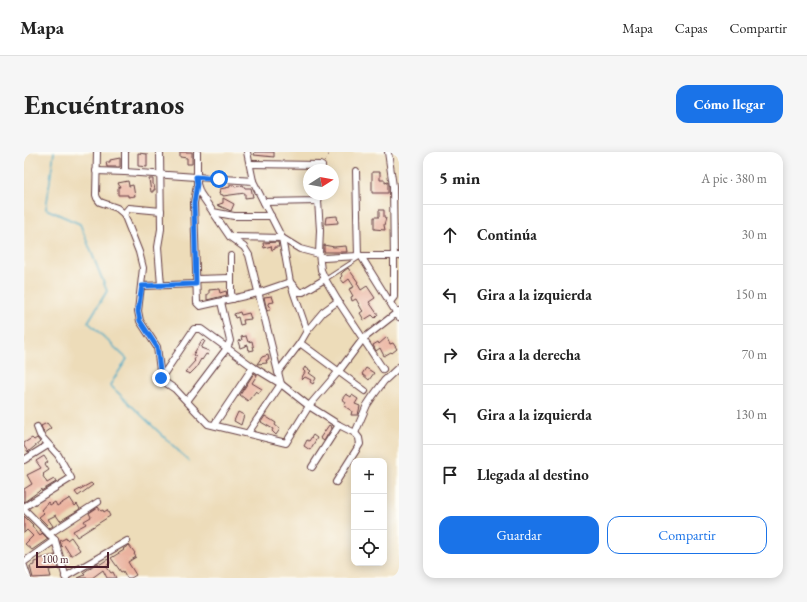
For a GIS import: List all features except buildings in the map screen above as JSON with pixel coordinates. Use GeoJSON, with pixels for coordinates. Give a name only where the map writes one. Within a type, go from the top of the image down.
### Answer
{"type":"FeatureCollection","features":[{"type":"Feature","properties":{"kind":"street"},"geometry":{"type":"LineString","coordinates":[[97,152],[97,198],[100,202],[117,208],[124,214],[139,252],[143,268],[138,311],[140,321],[157,347],[161,378],[175,389],[208,424],[286,443],[309,406],[363,339],[398,313],[357,257],[356,171]]}},
{"type":"Feature","properties":{"kind":"street"},"geometry":{"type":"LineString","coordinates":[[125,152],[125,172]]}},
{"type":"Feature","properties":{"kind":"street"},"geometry":{"type":"LineString","coordinates":[[160,152],[161,229],[158,247],[161,285]]}},
{"type":"Feature","properties":{"kind":"street"},"geometry":{"type":"LineString","coordinates":[[197,152],[197,180],[194,203],[197,303],[200,306],[221,302],[258,293],[290,282]]}},
{"type":"Feature","properties":{"kind":"street"},"geometry":{"type":"LineString","coordinates":[[247,152],[251,164],[253,181],[282,238],[290,282],[307,331]]}},
{"type":"Feature","properties":{"kind":"street"},"geometry":{"type":"LineString","coordinates":[[388,152],[392,186],[396,256],[394,297],[390,302]]}},
{"type":"Feature","properties":{"kind":"street"},"geometry":{"type":"LineString","coordinates":[[251,164],[303,167]]}},
{"type":"Feature","properties":{"kind":"street"},"geometry":{"type":"LineString","coordinates":[[96,171],[160,174],[197,180],[253,181]]}},
{"type":"Feature","properties":{"kind":"street"},"geometry":{"type":"LineString","coordinates":[[197,180],[204,201],[230,237],[247,251],[281,384],[248,433]]}},
{"type":"Feature","properties":{"kind":"street"},"geometry":{"type":"LineString","coordinates":[[264,202],[318,201],[320,230],[318,254],[325,279],[383,368]]}},
{"type":"Feature","properties":{"kind":"street"},"geometry":{"type":"LineString","coordinates":[[124,214],[129,208],[161,211]]}},
{"type":"Feature","properties":{"kind":"street"},"geometry":{"type":"LineString","coordinates":[[213,212],[234,216],[271,216]]}},
{"type":"Feature","properties":{"kind":"street"},"geometry":{"type":"LineString","coordinates":[[230,237],[282,238],[300,248],[318,254],[324,258],[396,256]]}},
{"type":"Feature","properties":{"kind":"street"},"geometry":{"type":"LineString","coordinates":[[230,256],[231,293],[233,299]]}},
{"type":"Feature","properties":{"kind":"street"},"geometry":{"type":"LineString","coordinates":[[142,286],[230,278]]}},
{"type":"Feature","properties":{"kind":"street"},"geometry":{"type":"LineString","coordinates":[[290,282],[299,292],[303,292],[325,279]]}},
{"type":"Feature","properties":{"kind":"street"},"geometry":{"type":"LineString","coordinates":[[278,372],[300,343],[307,331],[323,312],[338,301]]}},
{"type":"Feature","properties":{"kind":"street"},"geometry":{"type":"LineString","coordinates":[[187,401],[227,348],[230,341],[221,302]]}},
{"type":"Feature","properties":{"kind":"street"},"geometry":{"type":"LineString","coordinates":[[161,378],[194,329],[201,329],[253,368],[281,384],[309,406],[355,433],[359,438],[360,444],[336,482]]}},
{"type":"Feature","properties":{"kind":"street"},"geometry":{"type":"LineString","coordinates":[[300,343],[365,391]]}},
{"type":"Feature","properties":{"kind":"street"},"geometry":{"type":"LineString","coordinates":[[355,433],[372,396],[384,381],[399,367]]}},
{"type":"Feature","properties":{"kind":"street"},"geometry":{"type":"LineString","coordinates":[[214,425],[253,368]]}},
{"type":"Feature","properties":{"kind":"street"},"geometry":{"type":"LineString","coordinates":[[312,467],[339,425]]}},
{"type":"Feature","properties":{"kind":"street"},"geometry":{"type":"LineString","coordinates":[[37,427],[40,435],[58,455],[71,478],[24,508],[55,540],[66,578],[127,542]]}},
{"type":"Feature","properties":{"kind":"street"},"geometry":{"type":"LineString","coordinates":[[24,460],[48,445]]}},
{"type":"Feature","properties":{"kind":"street"},"geometry":{"type":"LineString","coordinates":[[49,534],[98,502]]}},
{"type":"Feature","properties":{"kind":"street"},"geometry":{"type":"LineString","coordinates":[[24,562],[55,540]]}},
{"type":"Feature","properties":{"kind":"street"},"geometry":{"type":"LineString","coordinates":[[24,566],[28,578]]}},
{"type":"Feature","properties":{"kind":"lane"},"geometry":{"type":"LineString","coordinates":[[325,279],[357,257]]}},
{"type":"Feature","properties":{"kind":"path"},"geometry":{"type":"LineString","coordinates":[[324,164],[328,158],[328,152]]}},
{"type":"Feature","properties":{"kind":"waterway"},"geometry":{"type":"LineString","coordinates":[[54,152],[46,209],[80,224],[107,291],[88,322],[127,359],[110,385],[189,461]]}},
{"type":"Feature","properties":{"kind":"route"},"geometry":{"type":"LineString","coordinates":[[161,378],[157,347],[140,321],[138,311],[140,291],[142,286],[196,284],[194,203],[197,184],[196,177],[219,179]]}}]}
